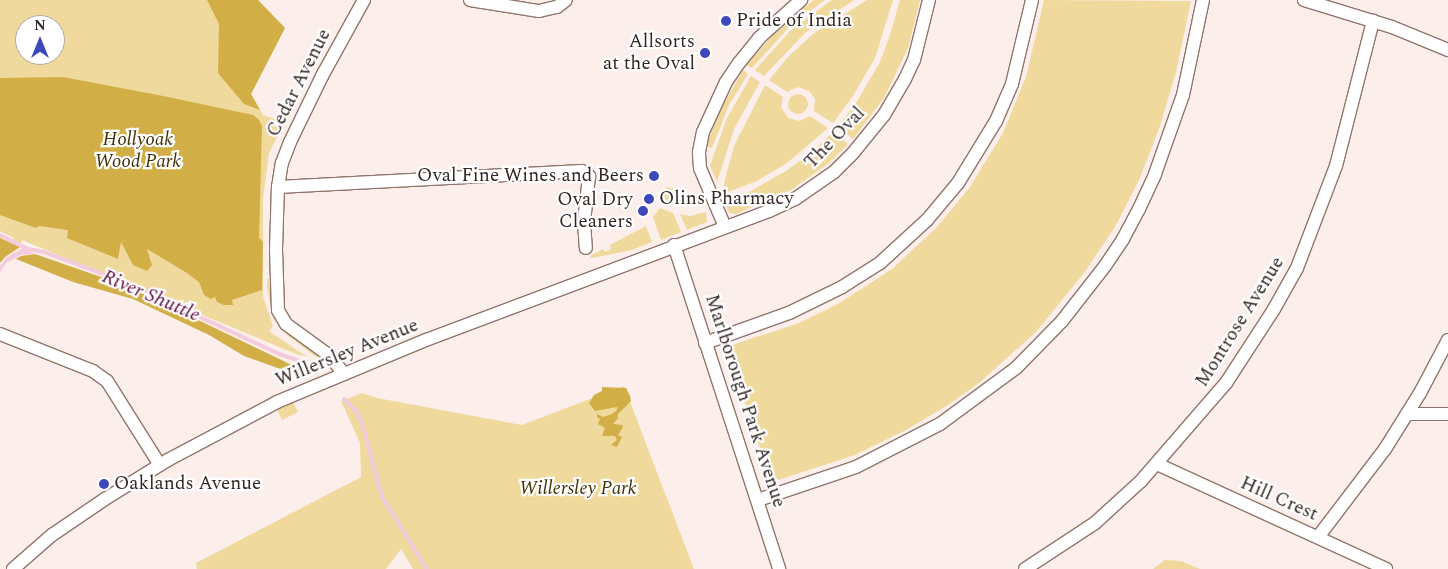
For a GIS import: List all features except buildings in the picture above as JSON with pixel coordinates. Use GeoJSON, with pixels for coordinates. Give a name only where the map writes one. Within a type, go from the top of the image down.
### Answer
{"type":"FeatureCollection","features":[{"type":"Feature","properties":{"kind":"street","name":"Cedar Avenue"},"geometry":{"type":"LineString","coordinates":[[344,374],[330,356],[286,324],[278,310],[276,249],[278,187],[282,163],[290,142],[322,76],[364,0]]}},
{"type":"Feature","properties":{"kind":"street"},"geometry":{"type":"LineString","coordinates":[[470,0],[539,11],[557,7],[566,0]]}},
{"type":"Feature","properties":{"kind":"street"},"geometry":{"type":"LineString","coordinates":[[725,227],[700,168],[699,152],[703,132],[726,82],[738,63],[759,38],[801,0]]}},
{"type":"Feature","properties":{"kind":"street","name":"The Oval"},"geometry":{"type":"LineString","coordinates":[[725,227],[795,199],[834,172],[853,153],[884,115],[905,79],[920,41],[929,0]]}},
{"type":"Feature","properties":{"kind":"street"},"geometry":{"type":"LineString","coordinates":[[705,343],[790,313],[842,287],[880,263],[927,220],[958,184],[996,121],[1012,84],[1032,0]]}},
{"type":"Feature","properties":{"kind":"street"},"geometry":{"type":"LineString","coordinates":[[758,500],[856,467],[940,424],[1016,368],[1062,321],[1105,266],[1127,232],[1147,192],[1164,152],[1182,95],[1203,0]]}},
{"type":"Feature","properties":{"kind":"street"},"geometry":{"type":"LineString","coordinates":[[1304,0],[1373,21],[1448,50]]}},
{"type":"Feature","properties":{"kind":"street","name":"Montrose Avenue"},"geometry":{"type":"LineString","coordinates":[[1025,569],[1094,523],[1157,464],[1226,383],[1274,310],[1297,268],[1336,166],[1373,21]]}},
{"type":"Feature","properties":{"kind":"street"},"geometry":{"type":"LineString","coordinates":[[278,187],[582,171],[589,176],[584,222],[586,248]]}},
{"type":"Feature","properties":{"kind":"street","name":"Willersley Avenue"},"geometry":{"type":"LineString","coordinates":[[13,569],[77,517],[160,465],[243,419],[307,388],[725,227]]}},
{"type":"Feature","properties":{"kind":"street","name":"Marlborough Park Avenue"},"geometry":{"type":"LineString","coordinates":[[674,246],[779,569]]}},
{"type":"Feature","properties":{"kind":"street"},"geometry":{"type":"LineString","coordinates":[[0,334],[93,371],[108,381],[160,465]]}},
{"type":"Feature","properties":{"kind":"street"},"geometry":{"type":"LineString","coordinates":[[1318,537],[1385,448],[1408,414],[1448,340]]}},
{"type":"Feature","properties":{"kind":"street"},"geometry":{"type":"LineString","coordinates":[[1408,414],[1448,414]]}},
{"type":"Feature","properties":{"kind":"street","name":"Hill Crest"},"geometry":{"type":"LineString","coordinates":[[1157,464],[1386,569]]}},
{"type":"Feature","properties":{"kind":"green space","name":"Hollyoak Wood Park"},"geometry":{"type":"Polygon","coordinates":[[[0,0],[258,0],[285,28],[251,94],[263,115],[278,120],[287,117],[269,153],[263,199],[263,296],[273,326],[269,331],[307,357],[22,240],[20,247],[3,257],[0,262],[0,238],[11,244],[14,238],[0,231],[0,0]]]}},
{"type":"Feature","properties":{"kind":"green space"},"geometry":{"type":"Polygon","coordinates":[[[207,0],[258,0],[285,28],[251,94],[260,110],[244,104],[218,73],[219,24],[207,0]]]}},
{"type":"Feature","properties":{"kind":"green space"},"geometry":{"type":"Polygon","coordinates":[[[814,0],[825,0],[791,25],[752,68],[746,65],[783,24],[814,0]]]}},
{"type":"Feature","properties":{"kind":"green space"},"geometry":{"type":"Polygon","coordinates":[[[832,0],[854,0],[806,32],[764,76],[755,70],[792,29],[832,0]]]}},
{"type":"Feature","properties":{"kind":"green space"},"geometry":{"type":"Polygon","coordinates":[[[867,0],[893,0],[875,58],[851,99],[833,123],[814,111],[815,99],[809,91],[797,87],[787,92],[769,80],[788,57],[813,34],[867,0]]]}},
{"type":"Feature","properties":{"kind":"green space"},"geometry":{"type":"Polygon","coordinates":[[[900,0],[920,0],[908,48],[884,98],[853,139],[838,126],[855,105],[880,62],[900,0]]]}},
{"type":"Feature","properties":{"kind":"green space"},"geometry":{"type":"Polygon","coordinates":[[[1044,0],[1191,1],[1176,72],[1160,126],[1140,178],[1115,227],[1084,273],[1036,332],[979,383],[948,405],[906,430],[855,455],[778,480],[769,475],[727,349],[735,344],[799,323],[838,304],[892,269],[936,228],[970,187],[1003,133],[1026,77],[1044,0]]]}},
{"type":"Feature","properties":{"kind":"green space"},"geometry":{"type":"Polygon","coordinates":[[[743,70],[748,74],[729,105],[712,148],[706,146],[720,110],[743,70]]]}},
{"type":"Feature","properties":{"kind":"green space"},"geometry":{"type":"Polygon","coordinates":[[[751,76],[760,82],[734,129],[717,182],[710,166],[727,118],[751,76]]]}},
{"type":"Feature","properties":{"kind":"green space"},"geometry":{"type":"Polygon","coordinates":[[[63,77],[253,115],[259,120],[262,126],[259,238],[263,242],[262,290],[232,300],[233,305],[224,305],[217,302],[215,297],[211,299],[204,295],[199,282],[187,273],[147,249],[152,265],[147,271],[133,265],[121,242],[118,259],[67,238],[68,230],[39,226],[36,228],[0,215],[0,78],[63,77]]]}},
{"type":"Feature","properties":{"kind":"green space"},"geometry":{"type":"Polygon","coordinates":[[[765,85],[783,97],[781,107],[788,118],[799,121],[810,116],[828,128],[787,163],[757,181],[725,193],[724,183],[734,146],[765,85]]]}},
{"type":"Feature","properties":{"kind":"green space"},"geometry":{"type":"Polygon","coordinates":[[[798,94],[805,97],[808,104],[805,111],[798,114],[791,111],[788,104],[791,97],[798,94]]]}},
{"type":"Feature","properties":{"kind":"green space"},"geometry":{"type":"Polygon","coordinates":[[[833,132],[848,144],[829,163],[791,190],[736,214],[729,213],[724,200],[749,192],[786,171],[813,151],[833,132]]]}},
{"type":"Feature","properties":{"kind":"green space"},"geometry":{"type":"Polygon","coordinates":[[[666,187],[677,189],[675,204],[663,200],[666,187]]]}},
{"type":"Feature","properties":{"kind":"green space"},"geometry":{"type":"Polygon","coordinates":[[[660,208],[673,213],[681,232],[661,240],[653,217],[660,208]]]}},
{"type":"Feature","properties":{"kind":"green space"},"geometry":{"type":"Polygon","coordinates":[[[706,212],[707,222],[687,230],[680,214],[690,216],[706,212]]]}},
{"type":"Feature","properties":{"kind":"green space"},"geometry":{"type":"Polygon","coordinates":[[[646,226],[652,242],[632,250],[592,258],[590,256],[603,249],[605,252],[611,249],[610,245],[646,226]]]}},
{"type":"Feature","properties":{"kind":"green space"},"geometry":{"type":"Polygon","coordinates":[[[0,238],[20,247],[5,257],[0,263],[0,238]]]}},
{"type":"Feature","properties":{"kind":"green space"},"geometry":{"type":"Polygon","coordinates":[[[35,254],[127,286],[296,367],[286,371],[244,356],[209,335],[133,299],[73,282],[16,259],[7,264],[21,256],[35,254]]]}},
{"type":"Feature","properties":{"kind":"green space"},"geometry":{"type":"Polygon","coordinates":[[[270,278],[272,308],[284,328],[319,356],[316,357],[287,335],[273,318],[267,286],[267,279],[270,278]]]}},
{"type":"Feature","properties":{"kind":"green space","name":"Willersley Park"},"geometry":{"type":"Polygon","coordinates":[[[624,386],[694,569],[413,569],[401,549],[386,569],[197,569],[196,563],[361,477],[360,443],[341,401],[362,393],[377,398],[522,425],[624,386]]]}},
{"type":"Feature","properties":{"kind":"green space"},"geometry":{"type":"Polygon","coordinates":[[[602,387],[626,388],[630,396],[631,401],[617,415],[618,418],[613,424],[622,425],[623,427],[618,435],[622,437],[617,447],[611,445],[617,440],[615,436],[602,436],[605,428],[598,424],[600,419],[597,417],[597,414],[603,417],[612,414],[617,410],[617,407],[595,411],[589,403],[594,395],[602,391],[602,387]]]}},
{"type":"Feature","properties":{"kind":"green space"},"geometry":{"type":"Polygon","coordinates":[[[293,402],[298,412],[282,420],[277,409],[293,402]]]}},
{"type":"Feature","properties":{"kind":"green space"},"geometry":{"type":"Polygon","coordinates":[[[1165,560],[1181,561],[1200,569],[1153,569],[1165,560]]]}},
{"type":"Feature","properties":{"kind":"shaded area"},"geometry":{"type":"Polygon","coordinates":[[[23,248],[35,254],[21,255],[6,263],[0,273],[0,266],[6,258],[23,248]]]}},
{"type":"Feature","properties":{"kind":"waterway","name":"River Shuttle"},"geometry":{"type":"LineString","coordinates":[[0,235],[28,249],[44,252],[127,283],[279,354],[300,361]]}},
{"type":"Feature","properties":{"kind":"waterway","name":"River Shuttle"},"geometry":{"type":"LineString","coordinates":[[344,399],[357,412],[362,423],[382,497],[427,569]]}},
{"type":"Feature","properties":{"kind":"place","name":"Pride of India"},"geometry":{"type":"Point","coordinates":[726,21]}},
{"type":"Feature","properties":{"kind":"place","name":"Allsorts at the Oval"},"geometry":{"type":"Point","coordinates":[705,53]}},
{"type":"Feature","properties":{"kind":"place","name":"Oval Fine Wines and Beers"},"geometry":{"type":"Point","coordinates":[654,176]}},
{"type":"Feature","properties":{"kind":"place","name":"Olins Pharmacy"},"geometry":{"type":"Point","coordinates":[649,199]}},
{"type":"Feature","properties":{"kind":"place","name":"Oval Dry Cleaners"},"geometry":{"type":"Point","coordinates":[643,211]}},
{"type":"Feature","properties":{"kind":"place","name":"Oaklands Avenue"},"geometry":{"type":"Point","coordinates":[104,484]}}]}
